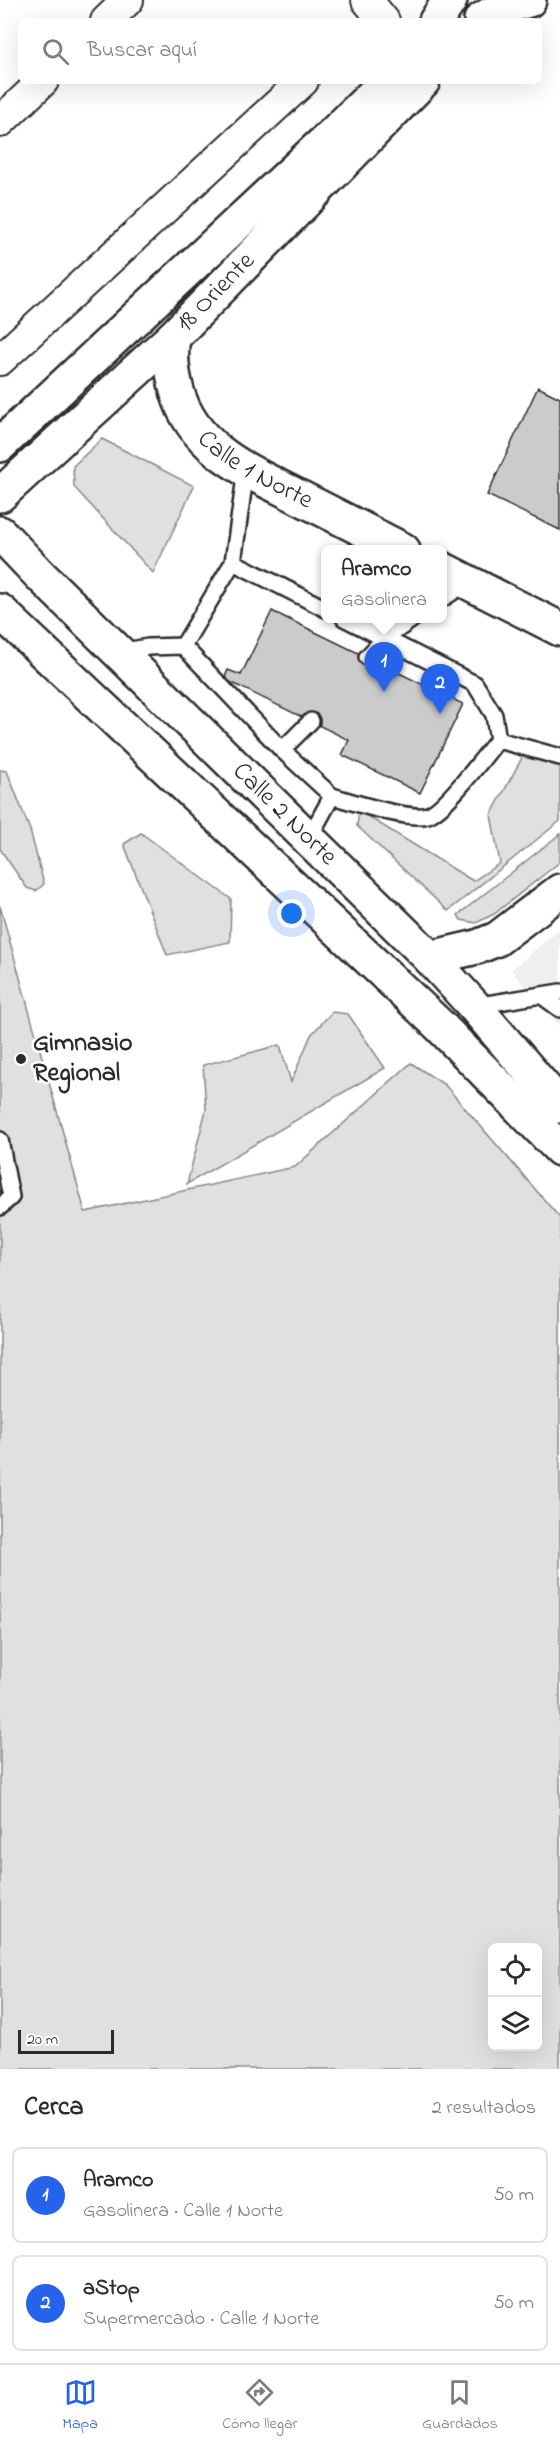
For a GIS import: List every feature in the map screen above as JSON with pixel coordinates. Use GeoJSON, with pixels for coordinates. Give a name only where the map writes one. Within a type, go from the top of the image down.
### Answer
{"type":"FeatureCollection","features":[{"type":"Feature","properties":{"kind":"main road"},"geometry":{"type":"LineString","coordinates":[[438,18],[450,0]]}},
{"type":"Feature","properties":{"kind":"main road"},"geometry":{"type":"LineString","coordinates":[[485,14],[529,0]]}},
{"type":"Feature","properties":{"kind":"main road","name":"18 Oriente"},"geometry":{"type":"LineString","coordinates":[[0,445],[384,84]]}},
{"type":"Feature","properties":{"kind":"main road","name":"18 Oriente"},"geometry":{"type":"LineString","coordinates":[[0,495],[173,337],[420,84]]}},
{"type":"Feature","properties":{"kind":"main road","name":"Calle 1 Norte"},"geometry":{"type":"LineString","coordinates":[[173,337],[171,366],[181,404],[189,420],[212,448],[246,470],[396,545]]}},
{"type":"Feature","properties":{"kind":"main road","name":"Calle 2 Norte"},"geometry":{"type":"LineString","coordinates":[[0,533],[430,958],[560,1106]]}},
{"type":"Feature","properties":{"kind":"main road"},"geometry":{"type":"LineString","coordinates":[[451,584],[560,629]]}},
{"type":"Feature","properties":{"kind":"main road","name":"Calle 2 Norte"},"geometry":{"type":"LineString","coordinates":[[0,611],[439,1025],[560,1149]]}},
{"type":"Feature","properties":{"kind":"main road"},"geometry":{"type":"LineString","coordinates":[[430,958],[477,947],[496,939],[560,891]]}},
{"type":"Feature","properties":{"kind":"street"},"geometry":{"type":"LineString","coordinates":[[109,18],[128,0]]}},
{"type":"Feature","properties":{"kind":"street"},"geometry":{"type":"LineString","coordinates":[[0,122],[40,84]]}},
{"type":"Feature","properties":{"kind":"street"},"geometry":{"type":"LineString","coordinates":[[0,360],[300,84]]}},
{"type":"Feature","properties":{"kind":"lane"},"geometry":{"type":"LineString","coordinates":[[183,646],[233,562],[246,470]]}},
{"type":"Feature","properties":{"kind":"lane"},"geometry":{"type":"LineString","coordinates":[[233,562],[321,606]]}},
{"type":"Feature","properties":{"kind":"lane"},"geometry":{"type":"LineString","coordinates":[[118,652],[148,646],[183,646],[282,750],[332,796],[411,817],[429,815],[443,804],[498,740],[494,715],[475,684],[354,623]]}},
{"type":"Feature","properties":{"kind":"lane"},"geometry":{"type":"LineString","coordinates":[[367,657],[384,639],[407,623]]}},
{"type":"Feature","properties":{"kind":"lane"},"geometry":{"type":"LineString","coordinates":[[282,750],[311,721]]}},
{"type":"Feature","properties":{"kind":"lane"},"geometry":{"type":"LineString","coordinates":[[498,740],[560,757]]}},
{"type":"Feature","properties":{"kind":"lane"},"geometry":{"type":"LineString","coordinates":[[309,838],[332,796]]}},
{"type":"Feature","properties":{"kind":"lane"},"geometry":{"type":"LineString","coordinates":[[474,1006],[560,992]]}},
{"type":"Feature","properties":{"kind":"lane"},"geometry":{"type":"LineString","coordinates":[[542,996],[560,1009]]}},
{"type":"Feature","properties":{"kind":"lane"},"geometry":{"type":"LineString","coordinates":[[0,1140],[11,1197],[0,1207]]}},
{"type":"Feature","properties":{"kind":"shaded area"},"geometry":{"type":"Polygon","coordinates":[[[102,439],[194,486],[153,573],[74,487],[73,466],[102,439]]]}},
{"type":"Feature","properties":{"kind":"shaded area"},"geometry":{"type":"Polygon","coordinates":[[[524,754],[560,766],[560,821],[448,911],[357,826],[359,811],[473,881],[500,863],[491,815],[524,754]]]}},
{"type":"Feature","properties":{"kind":"shaded area"},"geometry":{"type":"Polygon","coordinates":[[[0,770],[7,771],[30,830],[44,884],[36,891],[27,888],[0,849],[0,770]]]}},
{"type":"Feature","properties":{"kind":"shaded area"},"geometry":{"type":"Polygon","coordinates":[[[141,833],[231,899],[230,942],[167,955],[124,844],[141,833]]]}},
{"type":"Feature","properties":{"kind":"shaded area"},"geometry":{"type":"Polygon","coordinates":[[[560,834],[560,862],[494,914],[476,923],[461,920],[458,915],[560,834]]]}},
{"type":"Feature","properties":{"kind":"shaded area"},"geometry":{"type":"Polygon","coordinates":[[[0,906],[85,1212],[295,1167],[411,1063],[445,1085],[560,1218],[560,2069],[0,2069],[0,906]]]}},
{"type":"Feature","properties":{"kind":"shaded area"},"geometry":{"type":"Polygon","coordinates":[[[560,929],[560,1027],[511,970],[560,929]]]}},
{"type":"Feature","properties":{"kind":"shaded area"},"geometry":{"type":"Polygon","coordinates":[[[332,1012],[348,1014],[385,1068],[187,1184],[206,1110],[203,1065],[280,1045],[291,1082],[311,1035],[332,1012]]]}},
{"type":"Feature","properties":{"kind":"building"},"geometry":{"type":"Polygon","coordinates":[[[538,387],[560,398],[560,530],[487,495],[538,387]]]}},
{"type":"Feature","properties":{"kind":"building"},"geometry":{"type":"Polygon","coordinates":[[[272,611],[463,704],[420,793],[342,755],[349,740],[224,679],[228,670],[241,675],[272,611]]]}},
{"type":"Feature","properties":{"kind":"place","name":"Aramco"},"geometry":{"type":"Point","coordinates":[384,692]}},
{"type":"Feature","properties":{"kind":"place","name":"aStop"},"geometry":{"type":"Point","coordinates":[440,714]}},
{"type":"Feature","properties":{"kind":"place","name":"Gimnasio Regional"},"geometry":{"type":"Point","coordinates":[21,1059]}}]}
